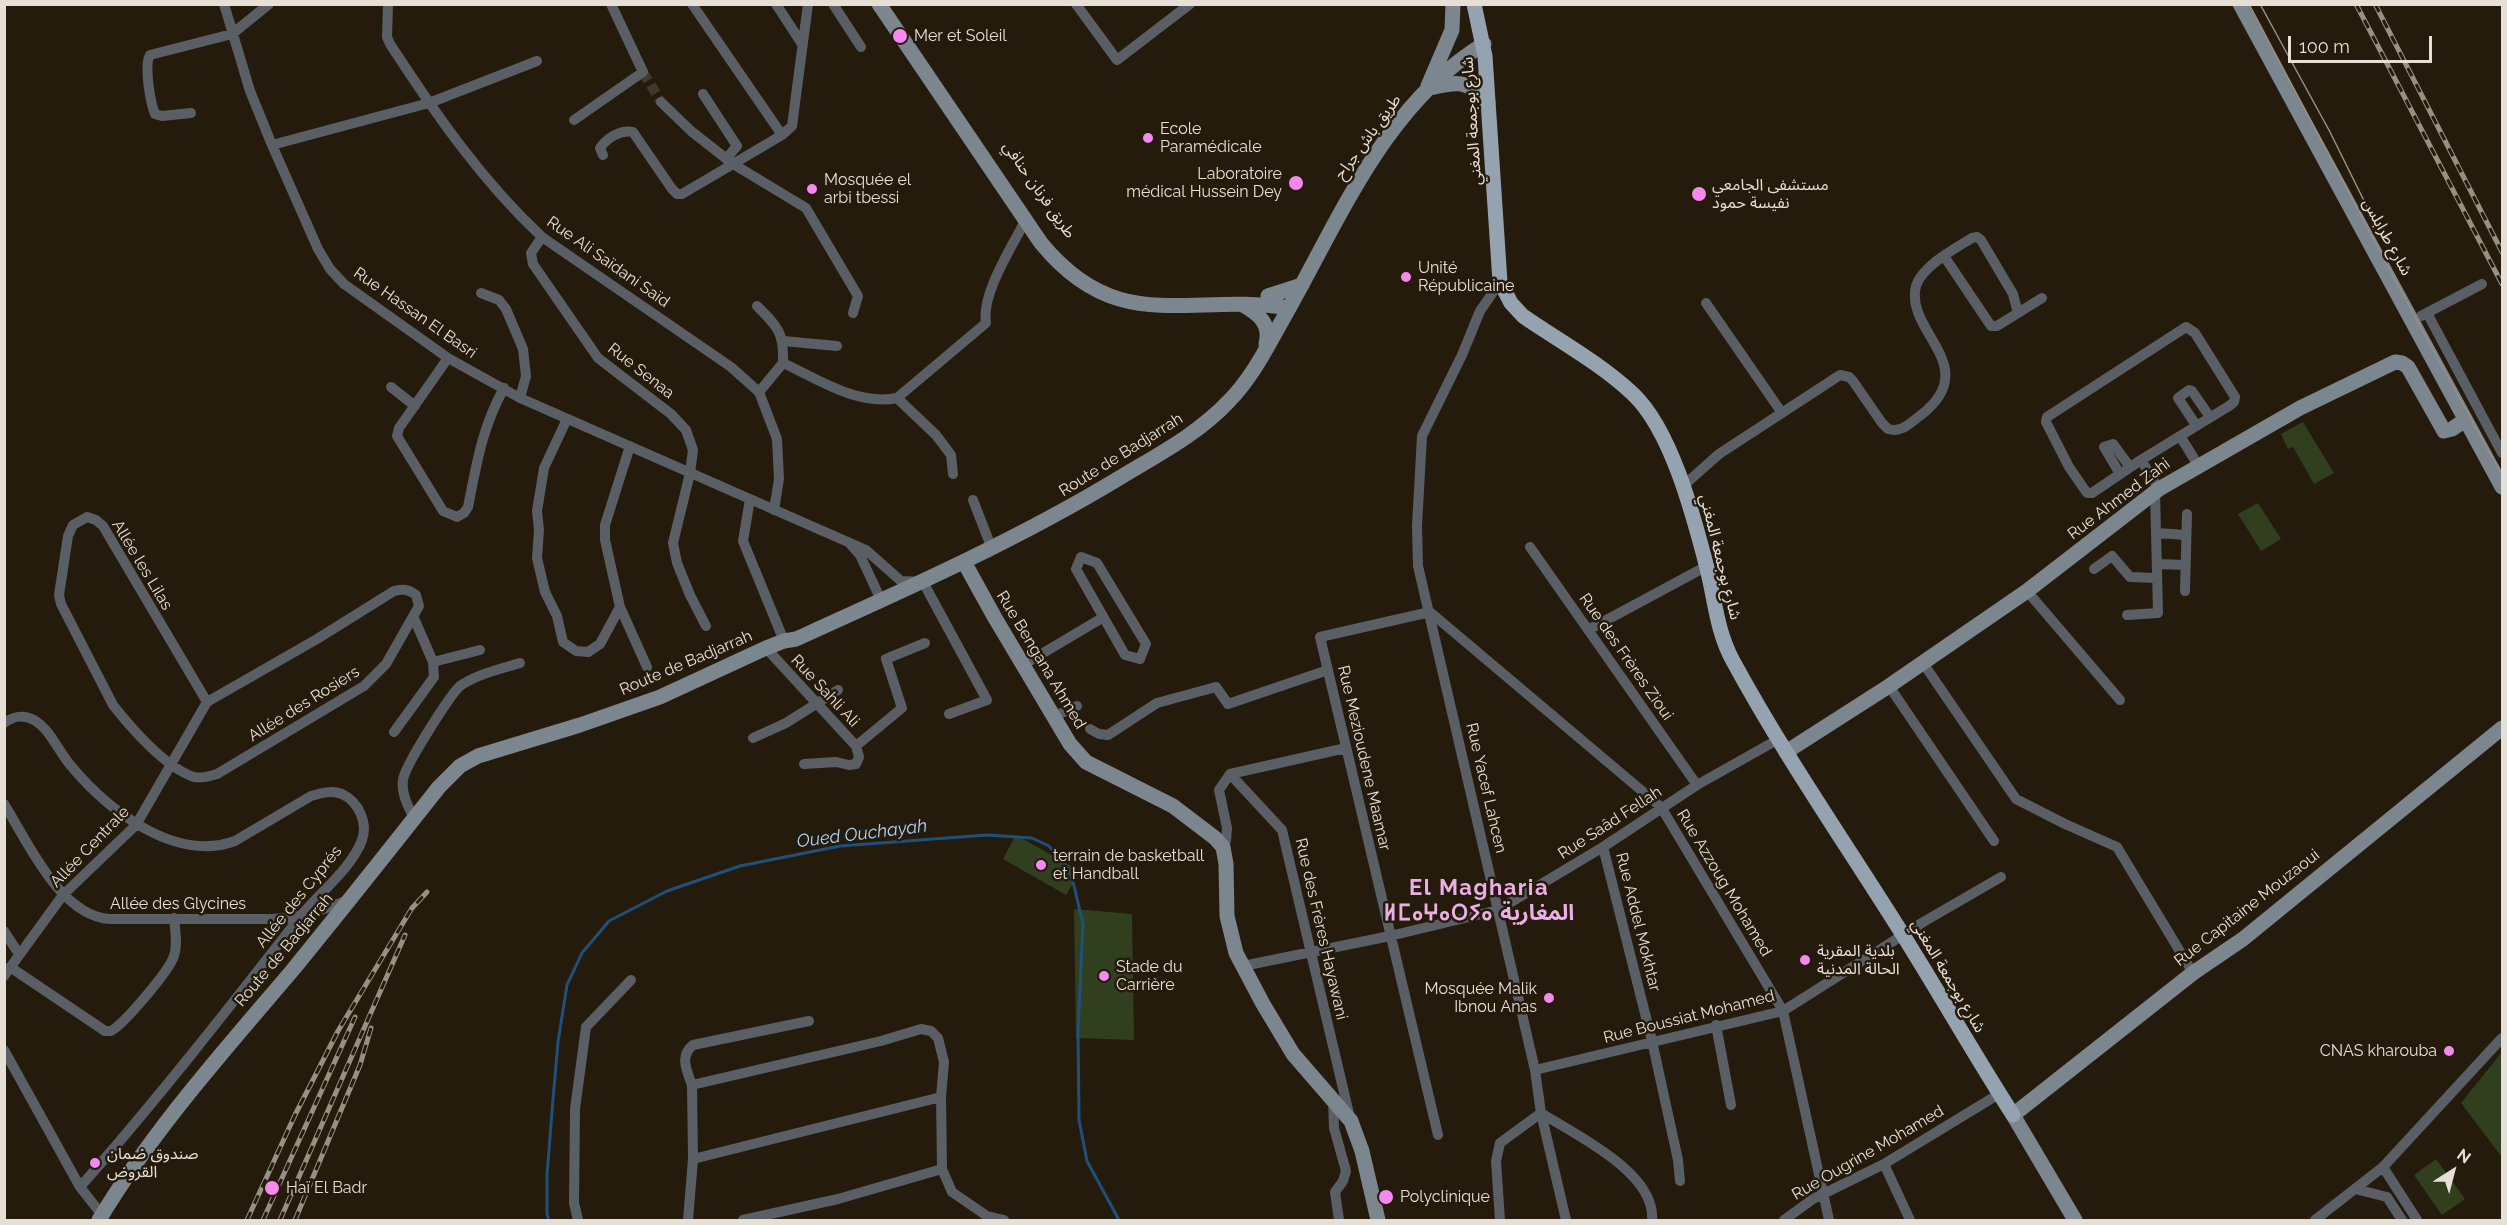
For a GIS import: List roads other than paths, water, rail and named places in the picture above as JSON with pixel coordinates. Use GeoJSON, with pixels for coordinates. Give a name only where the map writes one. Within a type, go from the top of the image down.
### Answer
{"type":"FeatureCollection","features":[{"type":"Feature","properties":{"kind":"main road","name":"طريق فرنان حنافي"},"geometry":{"type":"LineString","coordinates":[[879,4],[1025,221],[1056,262],[1084,284],[1109,297],[1148,306],[1292,303]]}},
{"type":"Feature","properties":{"kind":"main road","name":"طريق فرنان حنافي"},"geometry":{"type":"LineString","coordinates":[[890,4],[1051,241],[1084,273],[1114,289],[1153,297],[1268,296],[1292,303]]}},
{"type":"Feature","properties":{"kind":"main road"},"geometry":{"type":"LineString","coordinates":[[1427,88],[1449,38],[1453,21],[1453,4]]}},
{"type":"Feature","properties":{"kind":"main road","name":"شارع بوجمعة المغني"},"geometry":{"type":"LineString","coordinates":[[1474,4],[1484,44],[1500,282],[1511,303],[1523,316],[1635,395],[1653,419],[1674,461],[1683,486],[1707,566],[1723,644],[1782,746],[1904,936],[2013,1115]]}},
{"type":"Feature","properties":{"kind":"main road","name":"شارع طرابلس"},"geometry":{"type":"LineString","coordinates":[[2240,4],[2420,317],[2465,420],[2502,487]]}},
{"type":"Feature","properties":{"kind":"main road","name":"طريق باش جراح"},"geometry":{"type":"LineString","coordinates":[[1306,279],[1350,191],[1427,88],[1484,44]]}},
{"type":"Feature","properties":{"kind":"main road"},"geometry":{"type":"LineString","coordinates":[[1427,88],[1456,82],[1463,83],[1471,86],[1488,102]]}},
{"type":"Feature","properties":{"kind":"main road"},"geometry":{"type":"LineString","coordinates":[[1268,296],[1306,279]]}},
{"type":"Feature","properties":{"kind":"main road","name":"Route de Badjarrah"},"geometry":{"type":"LineString","coordinates":[[100,1218],[152,1140],[450,775],[478,756],[580,725],[660,697],[766,648],[796,639],[923,582],[1065,511],[1191,435],[1230,401],[1263,354],[1306,279]]}},
{"type":"Feature","properties":{"kind":"main road"},"geometry":{"type":"LineString","coordinates":[[1243,305],[1258,313],[1266,325],[1268,337],[1263,354]]}},
{"type":"Feature","properties":{"kind":"main road","name":"Rue Ahmed Zahi"},"geometry":{"type":"LineString","coordinates":[[1782,746],[1889,686],[1923,663],[2027,591],[2157,490],[2300,408],[2395,362],[2408,367],[2444,431],[2452,429],[2465,420]]}},
{"type":"Feature","properties":{"kind":"main road","name":"Rue Bengana Ahmed"},"geometry":{"type":"LineString","coordinates":[[964,562],[1053,717],[1070,744],[1086,762],[1155,795],[1215,838]]}},
{"type":"Feature","properties":{"kind":"main road","name":"Rue Capitaine Mouzaoui"},"geometry":{"type":"LineString","coordinates":[[2013,1115],[2193,973],[2243,939],[2502,728]]}},
{"type":"Feature","properties":{"kind":"main road"},"geometry":{"type":"LineString","coordinates":[[1215,838],[1222,847],[1226,864],[1227,916],[1236,952],[1293,1054],[1351,1121],[1362,1151],[1378,1221]]}},
{"type":"Feature","properties":{"kind":"main road"},"geometry":{"type":"LineString","coordinates":[[2013,1115],[2075,1221]]}},
{"type":"Feature","properties":{"kind":"street","name":"Rue Hassan El Basri"},"geometry":{"type":"LineString","coordinates":[[224,4],[250,91],[318,249],[330,269],[354,292],[448,357],[520,398],[866,550],[902,580],[923,582]]}},
{"type":"Feature","properties":{"kind":"street"},"geometry":{"type":"LineString","coordinates":[[191,113],[162,116],[155,114],[151,100],[148,58],[150,55],[232,34],[269,4]]}},
{"type":"Feature","properties":{"kind":"street","name":"Rue Ali Saïdani Saïd"},"geometry":{"type":"LineString","coordinates":[[388,4],[387,37],[390,44],[429,104],[491,184],[542,237],[714,354],[759,392],[777,439],[779,479],[774,510]]}},
{"type":"Feature","properties":{"kind":"street"},"geometry":{"type":"LineString","coordinates":[[574,120],[643,72],[611,4]]}},
{"type":"Feature","properties":{"kind":"street"},"geometry":{"type":"LineString","coordinates":[[692,4],[782,135]]}},
{"type":"Feature","properties":{"kind":"street"},"geometry":{"type":"LineString","coordinates":[[776,4],[802,45]]}},
{"type":"Feature","properties":{"kind":"street"},"geometry":{"type":"LineString","coordinates":[[603,155],[600,148],[605,141],[626,131],[633,132],[672,189],[677,194],[682,194],[729,161],[782,135],[794,120],[808,4]]}},
{"type":"Feature","properties":{"kind":"street"},"geometry":{"type":"LineString","coordinates":[[833,4],[861,47]]}},
{"type":"Feature","properties":{"kind":"street"},"geometry":{"type":"LineString","coordinates":[[1076,4],[1117,60],[1190,4]]}},
{"type":"Feature","properties":{"kind":"street"},"geometry":{"type":"LineString","coordinates":[[272,145],[429,104],[537,61]]}},
{"type":"Feature","properties":{"kind":"street"},"geometry":{"type":"LineString","coordinates":[[703,94],[737,146],[729,161]]}},
{"type":"Feature","properties":{"kind":"street"},"geometry":{"type":"LineString","coordinates":[[661,102],[691,131],[729,161],[806,208],[858,296],[853,313]]}},
{"type":"Feature","properties":{"kind":"street"},"geometry":{"type":"LineString","coordinates":[[783,363],[856,396],[880,401],[897,398],[986,323],[984,312],[990,293],[1025,221]]}},
{"type":"Feature","properties":{"kind":"street","name":"Rue Senaa"},"geometry":{"type":"LineString","coordinates":[[542,237],[531,253],[533,264],[598,358],[671,414],[686,430],[693,450],[673,543],[686,584],[706,626]]}},
{"type":"Feature","properties":{"kind":"street"},"geometry":{"type":"LineString","coordinates":[[1683,486],[1719,454],[1840,375],[1849,377],[1853,381],[1888,429],[1903,429],[1930,408],[1942,389],[1944,364],[1940,350],[1919,314],[1915,300],[1917,285],[1923,274],[1944,256],[1972,238],[1977,237],[1981,240],[2013,294],[2018,313]]}},
{"type":"Feature","properties":{"kind":"street"},"geometry":{"type":"LineString","coordinates":[[1944,256],[1991,326],[1996,326],[2042,298]]}},
{"type":"Feature","properties":{"kind":"street","name":"Rue Yacef Lahcen"},"geometry":{"type":"LineString","coordinates":[[1500,282],[1480,311],[1462,355],[1422,436],[1417,526],[1418,566],[1535,1070],[1541,1113],[1566,1221]]}},
{"type":"Feature","properties":{"kind":"street"},"geometry":{"type":"LineString","coordinates":[[2482,284],[2420,317],[2502,453]]}},
{"type":"Feature","properties":{"kind":"street"},"geometry":{"type":"LineString","coordinates":[[481,293],[499,300],[506,309],[523,349],[526,376],[520,398]]}},
{"type":"Feature","properties":{"kind":"street"},"geometry":{"type":"LineString","coordinates":[[1706,303],[1782,413]]}},
{"type":"Feature","properties":{"kind":"street"},"geometry":{"type":"LineString","coordinates":[[757,306],[778,326],[783,341],[783,363],[759,392]]}},
{"type":"Feature","properties":{"kind":"street"},"geometry":{"type":"LineString","coordinates":[[2186,327],[2195,333],[2235,397],[2234,402],[2229,406],[2196,425],[2091,493],[2087,493],[2069,467],[2046,422],[2047,417],[2186,327]]}},
{"type":"Feature","properties":{"kind":"street"},"geometry":{"type":"LineString","coordinates":[[783,341],[837,346]]}},
{"type":"Feature","properties":{"kind":"street"},"geometry":{"type":"LineString","coordinates":[[448,357],[399,429],[397,436],[443,511],[457,517],[468,507],[481,441],[491,412],[504,388]]}},
{"type":"Feature","properties":{"kind":"street"},"geometry":{"type":"LineString","coordinates":[[391,387],[415,406]]}},
{"type":"Feature","properties":{"kind":"street"},"geometry":{"type":"LineString","coordinates":[[2196,425],[2178,398],[2189,390],[2210,417]]}},
{"type":"Feature","properties":{"kind":"street"},"geometry":{"type":"LineString","coordinates":[[897,398],[936,435],[951,455],[953,474]]}},
{"type":"Feature","properties":{"kind":"street"},"geometry":{"type":"LineString","coordinates":[[567,419],[544,468],[537,511],[539,530],[537,558],[545,592],[556,616],[563,642],[567,647],[576,651],[588,652],[600,644],[620,607]]}},
{"type":"Feature","properties":{"kind":"street"},"geometry":{"type":"LineString","coordinates":[[2180,436],[2198,465]]}},
{"type":"Feature","properties":{"kind":"street"},"geometry":{"type":"LineString","coordinates":[[2120,474],[2104,447],[2113,444],[2130,467]]}},
{"type":"Feature","properties":{"kind":"street"},"geometry":{"type":"LineString","coordinates":[[630,446],[605,525],[606,550],[620,607],[647,667]]}},
{"type":"Feature","properties":{"kind":"street"},"geometry":{"type":"LineString","coordinates":[[2127,615],[2158,612],[2157,490],[2141,460]]}},
{"type":"Feature","properties":{"kind":"street"},"geometry":{"type":"LineString","coordinates":[[750,499],[743,541],[784,641]]}},
{"type":"Feature","properties":{"kind":"street"},"geometry":{"type":"LineString","coordinates":[[973,500],[992,549]]}},
{"type":"Feature","properties":{"kind":"street"},"geometry":{"type":"LineString","coordinates":[[2185,591],[2187,514]]}},
{"type":"Feature","properties":{"kind":"street","name":"Allée les Lilas"},"geometry":{"type":"LineString","coordinates":[[171,764],[132,728],[113,705],[61,604],[59,596],[68,536],[78,520],[87,517],[103,526],[207,702]]}},
{"type":"Feature","properties":{"kind":"street"},"geometry":{"type":"LineString","coordinates":[[2157,533],[2186,535]]}},
{"type":"Feature","properties":{"kind":"street","name":"Rue Hassan El Basri"},"geometry":{"type":"LineString","coordinates":[[848,543],[860,555],[881,600]]}},
{"type":"Feature","properties":{"kind":"street","name":"Rue des Frères Zioui"},"geometry":{"type":"LineString","coordinates":[[1530,547],[1697,785]]}},
{"type":"Feature","properties":{"kind":"street"},"geometry":{"type":"LineString","coordinates":[[2094,569],[2112,556],[2130,577],[2157,578]]}},
{"type":"Feature","properties":{"kind":"street"},"geometry":{"type":"LineString","coordinates":[[1081,557],[1097,563],[1146,644],[1140,659],[1125,655],[1102,618],[1076,569],[1081,557]]}},
{"type":"Feature","properties":{"kind":"street"},"geometry":{"type":"LineString","coordinates":[[2157,564],[2186,565]]}},
{"type":"Feature","properties":{"kind":"street"},"geometry":{"type":"LineString","coordinates":[[1588,630],[1707,566]]}},
{"type":"Feature","properties":{"kind":"street"},"geometry":{"type":"LineString","coordinates":[[923,582],[987,700],[949,714]]}},
{"type":"Feature","properties":{"kind":"street"},"geometry":{"type":"LineString","coordinates":[[207,702],[317,639],[394,591],[404,589],[416,595],[419,606],[414,618],[433,662],[434,677],[394,732]]}},
{"type":"Feature","properties":{"kind":"street"},"geometry":{"type":"LineString","coordinates":[[2027,591],[2120,700]]}},
{"type":"Feature","properties":{"kind":"street","name":"Rue Mezioudene Maamar"},"geometry":{"type":"LineString","coordinates":[[1430,612],[1320,637],[1438,1135]]}},
{"type":"Feature","properties":{"kind":"street","name":"Rue Azzoug Mohamed"},"geometry":{"type":"LineString","coordinates":[[1430,612],[1661,807],[1783,1011],[1821,1194],[1829,1221]]}},
{"type":"Feature","properties":{"kind":"street","name":"Allée des Rosiers"},"geometry":{"type":"LineString","coordinates":[[171,764],[195,778],[217,774],[295,729],[372,679],[386,663],[414,618]]}},
{"type":"Feature","properties":{"kind":"street"},"geometry":{"type":"LineString","coordinates":[[1023,665],[1102,618]]}},
{"type":"Feature","properties":{"kind":"street","name":"Rue Sahli Ali"},"geometry":{"type":"LineString","coordinates":[[766,648],[856,746],[902,708],[886,659],[925,643]]}},
{"type":"Feature","properties":{"kind":"street"},"geometry":{"type":"LineString","coordinates":[[433,662],[480,650]]}},
{"type":"Feature","properties":{"kind":"street"},"geometry":{"type":"LineString","coordinates":[[414,818],[403,795],[403,777],[445,706],[458,689],[468,682],[520,663]]}},
{"type":"Feature","properties":{"kind":"street"},"geometry":{"type":"LineString","coordinates":[[1923,663],[2016,799],[2117,847],[2193,973]]}},
{"type":"Feature","properties":{"kind":"street"},"geometry":{"type":"LineString","coordinates":[[1090,729],[1099,734],[1108,735],[1157,702],[1216,687],[1228,704],[1328,670]]}},
{"type":"Feature","properties":{"kind":"street"},"geometry":{"type":"LineString","coordinates":[[1889,686],[1994,841]]}},
{"type":"Feature","properties":{"kind":"street"},"geometry":{"type":"LineString","coordinates":[[753,738],[818,704],[838,690]]}},
{"type":"Feature","properties":{"kind":"street","name":"Allée Centrale"},"geometry":{"type":"LineString","coordinates":[[7,971],[63,895],[136,825],[207,702]]}},
{"type":"Feature","properties":{"kind":"street"},"geometry":{"type":"LineString","coordinates":[[1053,717],[1077,706]]}},
{"type":"Feature","properties":{"kind":"street"},"geometry":{"type":"LineString","coordinates":[[4,723],[13,717],[24,716],[39,724],[89,786],[136,825]]}},
{"type":"Feature","properties":{"kind":"street"},"geometry":{"type":"LineString","coordinates":[[804,764],[836,762],[856,764],[859,757],[856,746]]}},
{"type":"Feature","properties":{"kind":"street","name":"Rue Saâd Fellah"},"geometry":{"type":"LineString","coordinates":[[1243,966],[1312,950],[1390,936],[1498,910],[1603,847],[1697,785],[1782,746]]}},
{"type":"Feature","properties":{"kind":"street"},"geometry":{"type":"LineString","coordinates":[[1215,838],[1226,841],[1227,828],[1219,790],[1230,774],[1346,748]]}},
{"type":"Feature","properties":{"kind":"street","name":"Rue des Frères Hayawani"},"geometry":{"type":"LineString","coordinates":[[1230,774],[1282,830],[1351,1121]]}},
{"type":"Feature","properties":{"kind":"street","name":"Allée des Cyprés"},"geometry":{"type":"LineString","coordinates":[[80,1187],[347,863],[363,838],[364,830],[362,817],[353,801],[342,794],[323,792],[311,796],[236,841],[222,846],[190,846],[136,825]]}},
{"type":"Feature","properties":{"kind":"street","name":"Allée des Glycines"},"geometry":{"type":"LineString","coordinates":[[4,804],[42,866],[63,895],[94,917],[110,920],[273,919],[326,910],[349,900]]}},
{"type":"Feature","properties":{"kind":"street","name":"Rue Addel Mokhtar"},"geometry":{"type":"LineString","coordinates":[[1603,847],[1652,1041],[1678,1160],[1680,1181]]}},
{"type":"Feature","properties":{"kind":"street","name":"Rue Boussiat Mohamed"},"geometry":{"type":"LineString","coordinates":[[1535,1070],[1716,1025],[1783,1011],[2001,877]]}},
{"type":"Feature","properties":{"kind":"street"},"geometry":{"type":"LineString","coordinates":[[7,971],[105,1031],[111,1031],[149,991],[171,962],[176,946],[174,918]]}},
{"type":"Feature","properties":{"kind":"street"},"geometry":{"type":"LineString","coordinates":[[4,931],[19,954]]}},
{"type":"Feature","properties":{"kind":"street"},"geometry":{"type":"LineString","coordinates":[[578,1221],[574,1203],[575,1109],[586,1027],[631,980]]}},
{"type":"Feature","properties":{"kind":"street"},"geometry":{"type":"LineString","coordinates":[[688,1221],[693,1159],[692,1085],[684,1059],[687,1051],[693,1046],[809,1021]]}},
{"type":"Feature","properties":{"kind":"street"},"geometry":{"type":"LineString","coordinates":[[1716,1025],[1731,1105]]}},
{"type":"Feature","properties":{"kind":"street"},"geometry":{"type":"LineString","coordinates":[[692,1085],[881,1041],[921,1029],[932,1031],[938,1038],[944,1062],[941,1097],[942,1168],[952,1192],[987,1216],[1004,1221]]}},
{"type":"Feature","properties":{"kind":"street"},"geometry":{"type":"LineString","coordinates":[[2315,1221],[2383,1167],[2502,1038]]}},
{"type":"Feature","properties":{"kind":"street"},"geometry":{"type":"LineString","coordinates":[[4,1050],[80,1187],[100,1218]]}},
{"type":"Feature","properties":{"kind":"street","name":"Rue Ougrine Mohamed"},"geometry":{"type":"LineString","coordinates":[[1784,1221],[1821,1194],[1884,1164],[1999,1094]]}},
{"type":"Feature","properties":{"kind":"street"},"geometry":{"type":"LineString","coordinates":[[693,1159],[941,1097]]}},
{"type":"Feature","properties":{"kind":"street"},"geometry":{"type":"LineString","coordinates":[[1333,1098],[1334,1128],[1346,1172],[1335,1192],[1339,1221]]}},
{"type":"Feature","properties":{"kind":"street"},"geometry":{"type":"LineString","coordinates":[[1500,1221],[1496,1161],[1500,1143],[1541,1113],[1629,1171],[1649,1197],[1652,1221]]}},
{"type":"Feature","properties":{"kind":"street"},"geometry":{"type":"LineString","coordinates":[[1884,1164],[1910,1221]]}},
{"type":"Feature","properties":{"kind":"street"},"geometry":{"type":"LineString","coordinates":[[2383,1167],[2417,1221]]}},
{"type":"Feature","properties":{"kind":"street"},"geometry":{"type":"LineString","coordinates":[[743,1221],[838,1198],[942,1168]]}},
{"type":"Feature","properties":{"kind":"street"},"geometry":{"type":"LineString","coordinates":[[2355,1189],[2387,1197],[2402,1221]]}},
{"type":"Feature","properties":{"kind":"waterway","name":"Oued Ouchayah"},"geometry":{"type":"LineString","coordinates":[[549,1220],[547,1175],[558,1042],[567,985],[582,953],[609,921],[667,891],[740,866],[840,846],[987,835],[1032,838],[1049,846],[1071,873],[1083,924],[1078,1030],[1079,1120],[1087,1161],[1119,1220]]}},
{"type":"Feature","properties":{"kind":"tunnel"},"geometry":{"type":"LineString","coordinates":[[643,72],[661,102]]}},
{"type":"Feature","properties":{"kind":"tram line"},"geometry":{"type":"LineString","coordinates":[[2249,4],[2416,319],[2502,475]]}},
{"type":"Feature","properties":{"kind":"tram line"},"geometry":{"type":"LineString","coordinates":[[2260,4],[2330,132],[2376,225]]}},
{"type":"Feature","properties":{"kind":"railway"},"geometry":{"type":"LineString","coordinates":[[2356,4],[2502,284]]}},
{"type":"Feature","properties":{"kind":"railway"},"geometry":{"type":"LineString","coordinates":[[2375,4],[2502,252]]}},
{"type":"Feature","properties":{"kind":"railway"},"geometry":{"type":"LineString","coordinates":[[247,1220],[295,1115],[338,1031],[412,908],[427,892]]}},
{"type":"Feature","properties":{"kind":"railway"},"geometry":{"type":"LineString","coordinates":[[280,1220],[405,935]]}},
{"type":"Feature","properties":{"kind":"railway"},"geometry":{"type":"LineString","coordinates":[[263,1220],[355,1017]]}},
{"type":"Feature","properties":{"kind":"railway"},"geometry":{"type":"LineString","coordinates":[[295,1220],[360,1065],[371,1028]]}},
{"type":"Feature","properties":{"kind":"place","name":"Mer et Soleil"},"geometry":{"type":"Point","coordinates":[900,36]}},
{"type":"Feature","properties":{"kind":"place","name":"Ecole Paramédicale"},"geometry":{"type":"Point","coordinates":[1148,138]}},
{"type":"Feature","properties":{"kind":"place","name":"Laboratoire médical Hussein Dey"},"geometry":{"type":"Point","coordinates":[1296,183]}},
{"type":"Feature","properties":{"kind":"place","name":"Mosquée el arbi tbessi"},"geometry":{"type":"Point","coordinates":[812,189]}},
{"type":"Feature","properties":{"kind":"place","name":"مستشفى الجامعي نفيسة حمود"},"geometry":{"type":"Point","coordinates":[1699,194]}},
{"type":"Feature","properties":{"kind":"place","name":"Unité Républicaine"},"geometry":{"type":"Point","coordinates":[1406,277]}},
{"type":"Feature","properties":{"kind":"place","name":"terrain de basketball et Handball"},"geometry":{"type":"Point","coordinates":[1041,865]}},
{"type":"Feature","properties":{"kind":"place","name":"بلدية المقرية الحالة المدنية"},"geometry":{"type":"Point","coordinates":[1805,960]}},
{"type":"Feature","properties":{"kind":"place","name":"Stade du Carrière"},"geometry":{"type":"Point","coordinates":[1104,976]}},
{"type":"Feature","properties":{"kind":"place","name":"Mosquée Malik Ibnou Anas"},"geometry":{"type":"Point","coordinates":[1549,998]}},
{"type":"Feature","properties":{"kind":"place","name":"CNAS kharouba"},"geometry":{"type":"Point","coordinates":[2449,1051]}},
{"type":"Feature","properties":{"kind":"place","name":"صندوق ضمان القروض"},"geometry":{"type":"Point","coordinates":[95,1163]}},
{"type":"Feature","properties":{"kind":"place","name":"Haï El Badr"},"geometry":{"type":"Point","coordinates":[272,1188]}},
{"type":"Feature","properties":{"kind":"place","name":"Polyclinique"},"geometry":{"type":"Point","coordinates":[1386,1197]}},
{"type":"Feature","properties":{"kind":"district","name":"El Magharia ⵍⵎⴰⵖⴰⵔⵢⴰ المغارية"},"geometry":{"type":"Point","coordinates":[1479,900]}}]}
